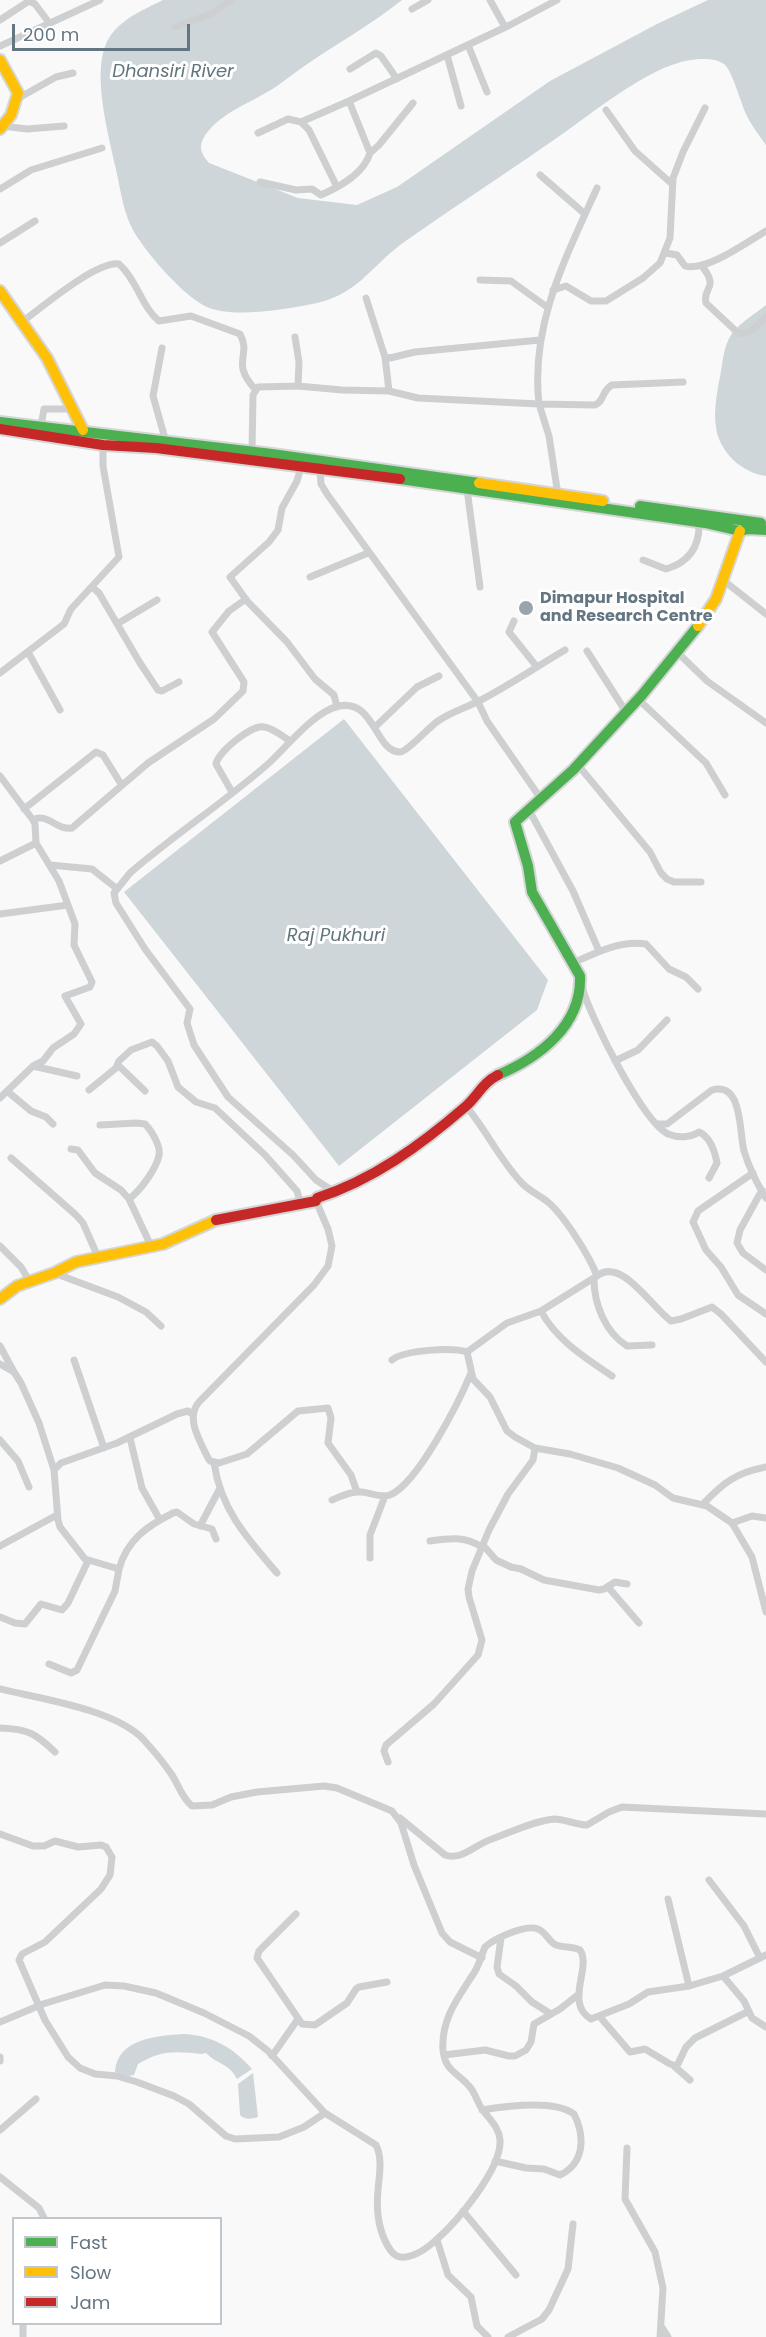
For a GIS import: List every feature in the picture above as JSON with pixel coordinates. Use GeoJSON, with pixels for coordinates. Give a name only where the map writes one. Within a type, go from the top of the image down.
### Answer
{"type":"FeatureCollection","features":[{"type":"Feature","properties":{"kind":"main road"},"geometry":{"type":"LineString","coordinates":[[0,60],[15,86],[17,99],[11,115],[1,128]]}},
{"type":"Feature","properties":{"kind":"main road"},"geometry":{"type":"LineString","coordinates":[[1,293],[47,358],[83,430]]}},
{"type":"Feature","properties":{"kind":"main road"},"geometry":{"type":"LineString","coordinates":[[0,422],[83,430],[252,452],[766,523]]}},
{"type":"Feature","properties":{"kind":"main road"},"geometry":{"type":"LineString","coordinates":[[0,429],[103,445],[156,448],[320,468],[699,522],[740,531],[766,530]]}},
{"type":"Feature","properties":{"kind":"main road"},"geometry":{"type":"LineString","coordinates":[[0,1299],[16,1287],[76,1262],[178,1238],[214,1220],[316,1201],[317,1198],[336,1193],[379,1172],[466,1106],[486,1082],[516,1067],[556,1036],[576,1010],[582,988],[580,976],[532,891],[528,866],[515,822],[578,765],[638,699],[696,629],[716,599],[740,531]]}},
{"type":"Feature","properties":{"kind":"street"},"geometry":{"type":"LineString","coordinates":[[0,46],[100,0]]}},
{"type":"Feature","properties":{"kind":"street"},"geometry":{"type":"LineString","coordinates":[[175,27],[211,14],[231,0]]}},
{"type":"Feature","properties":{"kind":"street"},"geometry":{"type":"LineString","coordinates":[[412,9],[428,0]]}},
{"type":"Feature","properties":{"kind":"street"},"geometry":{"type":"LineString","coordinates":[[490,0],[505,27]]}},
{"type":"Feature","properties":{"kind":"street"},"geometry":{"type":"LineString","coordinates":[[301,122],[397,79],[557,0]]}},
{"type":"Feature","properties":{"kind":"street"},"geometry":{"type":"LineString","coordinates":[[0,21],[29,1],[35,4],[50,24]]}},
{"type":"Feature","properties":{"kind":"street"},"geometry":{"type":"LineString","coordinates":[[468,45],[487,92]]}},
{"type":"Feature","properties":{"kind":"street"},"geometry":{"type":"LineString","coordinates":[[350,69],[376,53],[381,56],[397,79]]}},
{"type":"Feature","properties":{"kind":"street"},"geometry":{"type":"LineString","coordinates":[[447,55],[461,106]]}},
{"type":"Feature","properties":{"kind":"street"},"geometry":{"type":"LineString","coordinates":[[17,99],[56,77],[73,73]]}},
{"type":"Feature","properties":{"kind":"street"},"geometry":{"type":"LineString","coordinates":[[349,101],[369,153]]}},
{"type":"Feature","properties":{"kind":"street"},"geometry":{"type":"LineString","coordinates":[[260,182],[296,190],[312,189],[318,195],[337,187],[364,164],[369,153],[379,145],[413,103]]}},
{"type":"Feature","properties":{"kind":"street"},"geometry":{"type":"LineString","coordinates":[[553,290],[566,286],[591,301],[606,301],[656,268],[666,253],[670,238],[672,184],[683,152],[705,108]]}},
{"type":"Feature","properties":{"kind":"street"},"geometry":{"type":"LineString","coordinates":[[606,110],[635,151],[672,184]]}},
{"type":"Feature","properties":{"kind":"street"},"geometry":{"type":"LineString","coordinates":[[258,133],[288,119],[301,122],[309,130],[337,187]]}},
{"type":"Feature","properties":{"kind":"street"},"geometry":{"type":"LineString","coordinates":[[1,128],[33,129],[64,126]]}},
{"type":"Feature","properties":{"kind":"street"},"geometry":{"type":"LineString","coordinates":[[0,189],[31,170],[102,148]]}},
{"type":"Feature","properties":{"kind":"street"},"geometry":{"type":"LineString","coordinates":[[540,175],[585,214]]}},
{"type":"Feature","properties":{"kind":"street"},"geometry":{"type":"LineString","coordinates":[[558,495],[549,436],[539,404],[537,371],[540,340],[553,290],[597,188]]}},
{"type":"Feature","properties":{"kind":"street"},"geometry":{"type":"LineString","coordinates":[[0,243],[35,221]]}},
{"type":"Feature","properties":{"kind":"street"},"geometry":{"type":"LineString","coordinates":[[666,253],[677,255],[683,264],[689,267],[702,266],[766,231]]}},
{"type":"Feature","properties":{"kind":"street"},"geometry":{"type":"LineString","coordinates":[[22,322],[107,264],[119,264],[137,288],[149,311],[159,321],[191,316],[240,334],[243,345],[242,370],[244,377],[255,389],[252,452]]}},
{"type":"Feature","properties":{"kind":"street"},"geometry":{"type":"LineString","coordinates":[[702,266],[709,274],[711,283],[705,298],[706,303],[738,333],[743,334],[752,330],[766,317]]}},
{"type":"Feature","properties":{"kind":"street"},"geometry":{"type":"LineString","coordinates":[[480,280],[511,281],[547,307]]}},
{"type":"Feature","properties":{"kind":"street"},"geometry":{"type":"LineString","coordinates":[[366,297],[385,357],[389,391]]}},
{"type":"Feature","properties":{"kind":"street"},"geometry":{"type":"LineString","coordinates":[[295,337],[299,362],[298,386]]}},
{"type":"Feature","properties":{"kind":"street"},"geometry":{"type":"LineString","coordinates":[[385,357],[540,340]]}},
{"type":"Feature","properties":{"kind":"street"},"geometry":{"type":"LineString","coordinates":[[162,348],[153,396],[164,441]]}},
{"type":"Feature","properties":{"kind":"street"},"geometry":{"type":"LineString","coordinates":[[255,389],[298,386],[389,391],[418,398],[596,405],[600,402],[604,392],[612,385],[683,382]]}},
{"type":"Feature","properties":{"kind":"street"},"geometry":{"type":"LineString","coordinates":[[42,426],[44,409],[72,409]]}},
{"type":"Feature","properties":{"kind":"street"},"geometry":{"type":"LineString","coordinates":[[0,672],[64,624],[71,609],[116,561],[119,553],[103,466],[103,445]]}},
{"type":"Feature","properties":{"kind":"street"},"geometry":{"type":"LineString","coordinates":[[301,467],[297,482],[282,508],[278,530],[269,542],[230,577],[246,599],[287,642],[315,679],[334,695],[337,707]]}},
{"type":"Feature","properties":{"kind":"street"},"geometry":{"type":"LineString","coordinates":[[320,468],[321,484],[368,554],[406,602],[478,702],[487,721],[541,799]]}},
{"type":"Feature","properties":{"kind":"street"},"geometry":{"type":"LineString","coordinates":[[467,489],[480,587]]}},
{"type":"Feature","properties":{"kind":"street"},"geometry":{"type":"LineString","coordinates":[[644,560],[666,569],[688,558],[697,544],[699,522]]}},
{"type":"Feature","properties":{"kind":"street"},"geometry":{"type":"LineString","coordinates":[[310,578],[368,554]]}},
{"type":"Feature","properties":{"kind":"street"},"geometry":{"type":"LineString","coordinates":[[723,580],[766,614]]}},
{"type":"Feature","properties":{"kind":"street"},"geometry":{"type":"LineString","coordinates":[[92,587],[99,593],[158,690],[162,692],[179,682]]}},
{"type":"Feature","properties":{"kind":"street"},"geometry":{"type":"LineString","coordinates":[[33,820],[39,817],[44,818],[64,829],[72,828],[148,763],[214,719],[243,691],[244,682],[212,632],[229,611],[246,599]]}},
{"type":"Feature","properties":{"kind":"street"},"geometry":{"type":"LineString","coordinates":[[117,624],[157,600]]}},
{"type":"Feature","properties":{"kind":"street"},"geometry":{"type":"LineString","coordinates":[[514,621],[509,632],[537,667]]}},
{"type":"Feature","properties":{"kind":"street"},"geometry":{"type":"LineString","coordinates":[[336,1193],[312,1175],[221,1088],[194,1045],[187,1023],[191,1013],[190,1009],[116,903],[113,897],[116,888],[149,856],[270,762],[314,720],[337,707],[355,708],[370,720],[387,746],[400,752],[406,751],[432,725],[446,716],[478,702],[565,650]]}},
{"type":"Feature","properties":{"kind":"street"},"geometry":{"type":"LineString","coordinates":[[587,651],[626,712]]}},
{"type":"Feature","properties":{"kind":"street"},"geometry":{"type":"LineString","coordinates":[[28,652],[60,710]]}},
{"type":"Feature","properties":{"kind":"street"},"geometry":{"type":"LineString","coordinates":[[677,652],[707,681],[766,723]]}},
{"type":"Feature","properties":{"kind":"street"},"geometry":{"type":"LineString","coordinates":[[375,727],[417,687],[439,676]]}},
{"type":"Feature","properties":{"kind":"street"},"geometry":{"type":"LineString","coordinates":[[638,699],[706,763],[725,795]]}},
{"type":"Feature","properties":{"kind":"street"},"geometry":{"type":"LineString","coordinates":[[232,792],[216,764],[221,753],[256,727],[267,727],[290,741]]}},
{"type":"Feature","properties":{"kind":"street"},"geometry":{"type":"LineString","coordinates":[[24,809],[96,752],[103,755],[121,784]]}},
{"type":"Feature","properties":{"kind":"street"},"geometry":{"type":"LineString","coordinates":[[578,765],[650,852],[661,873],[667,879],[674,882],[701,882]]}},
{"type":"Feature","properties":{"kind":"street"},"geometry":{"type":"LineString","coordinates":[[0,776],[35,824],[36,843],[50,865],[68,905],[75,924],[74,945],[92,984],[88,988],[65,996],[81,1021],[80,1029],[54,1048],[41,1063],[33,1066],[0,1098]]}},
{"type":"Feature","properties":{"kind":"street"},"geometry":{"type":"LineString","coordinates":[[529,810],[573,891],[599,951]]}},
{"type":"Feature","properties":{"kind":"street"},"geometry":{"type":"LineString","coordinates":[[0,861],[36,843]]}},
{"type":"Feature","properties":{"kind":"street"},"geometry":{"type":"LineString","coordinates":[[50,865],[92,869],[116,888]]}},
{"type":"Feature","properties":{"kind":"street"},"geometry":{"type":"LineString","coordinates":[[0,914],[68,905]]}},
{"type":"Feature","properties":{"kind":"street"},"geometry":{"type":"LineString","coordinates":[[573,963],[599,951],[622,945],[646,944],[669,969],[686,977],[698,988]]}},
{"type":"Feature","properties":{"kind":"street"},"geometry":{"type":"LineString","coordinates":[[582,988],[599,1030],[615,1061],[630,1087],[658,1124],[668,1133],[677,1136],[691,1137],[699,1132],[705,1135],[712,1146],[717,1163],[709,1178]]}},
{"type":"Feature","properties":{"kind":"street"},"geometry":{"type":"LineString","coordinates":[[615,1061],[638,1050],[667,1020]]}},
{"type":"Feature","properties":{"kind":"street"},"geometry":{"type":"LineString","coordinates":[[89,1090],[119,1066],[119,1062],[131,1050],[147,1043],[155,1044],[168,1060],[178,1087],[196,1102],[215,1108],[266,1155],[297,1191],[301,1204]]}},
{"type":"Feature","properties":{"kind":"street"},"geometry":{"type":"LineString","coordinates":[[33,1066],[77,1076]]}},
{"type":"Feature","properties":{"kind":"street"},"geometry":{"type":"LineString","coordinates":[[119,1066],[145,1091]]}},
{"type":"Feature","properties":{"kind":"street"},"geometry":{"type":"LineString","coordinates":[[658,1124],[667,1124],[711,1090],[723,1089],[732,1095],[739,1112],[744,1151],[766,1198]]}},
{"type":"Feature","properties":{"kind":"street"},"geometry":{"type":"LineString","coordinates":[[7,1091],[31,1111],[45,1117],[53,1124]]}},
{"type":"Feature","properties":{"kind":"street"},"geometry":{"type":"LineString","coordinates":[[466,1106],[482,1125],[494,1147],[521,1183],[544,1199],[557,1212],[593,1265],[596,1278],[594,1295],[612,1335],[627,1346],[652,1345]]}},
{"type":"Feature","properties":{"kind":"street"},"geometry":{"type":"LineString","coordinates":[[100,1125],[145,1124],[159,1147],[158,1158],[142,1187],[129,1199]]}},
{"type":"Feature","properties":{"kind":"street"},"geometry":{"type":"LineString","coordinates":[[71,1149],[78,1150],[95,1173],[121,1190],[129,1199],[151,1246]]}},
{"type":"Feature","properties":{"kind":"street"},"geometry":{"type":"LineString","coordinates":[[11,1158],[76,1215],[83,1223],[98,1257]]}},
{"type":"Feature","properties":{"kind":"street"},"geometry":{"type":"LineString","coordinates":[[753,1173],[698,1211],[693,1222],[706,1250],[722,1267],[738,1295],[766,1314]]}},
{"type":"Feature","properties":{"kind":"street"},"geometry":{"type":"LineString","coordinates":[[762,1191],[740,1230],[737,1243],[743,1253],[766,1270]]}},
{"type":"Feature","properties":{"kind":"street"},"geometry":{"type":"LineString","coordinates":[[192,1414],[199,1402],[314,1285],[328,1266],[332,1246],[331,1238],[316,1201]]}},
{"type":"Feature","properties":{"kind":"street"},"geometry":{"type":"LineString","coordinates":[[0,1246],[21,1267],[30,1281]]}},
{"type":"Feature","properties":{"kind":"street"},"geometry":{"type":"LineString","coordinates":[[392,1360],[411,1352],[455,1350],[467,1352],[507,1323],[541,1311],[601,1273],[614,1272],[625,1277],[670,1321],[712,1307],[766,1362]]}},
{"type":"Feature","properties":{"kind":"street"},"geometry":{"type":"LineString","coordinates":[[54,1273],[118,1297],[146,1312],[160,1326]]}},
{"type":"Feature","properties":{"kind":"street"},"geometry":{"type":"LineString","coordinates":[[541,1311],[567,1343],[612,1376]]}},
{"type":"Feature","properties":{"kind":"street"},"geometry":{"type":"LineString","coordinates":[[0,1346],[21,1383],[39,1423],[54,1470],[60,1527],[88,1561],[119,1569]]}},
{"type":"Feature","properties":{"kind":"street"},"geometry":{"type":"LineString","coordinates":[[467,1352],[473,1379],[490,1397],[507,1431],[535,1448],[598,1461],[655,1485],[673,1497],[703,1504],[732,1523],[752,1557],[766,1612]]}},
{"type":"Feature","properties":{"kind":"street"},"geometry":{"type":"LineString","coordinates":[[74,1360],[104,1448]]}},
{"type":"Feature","properties":{"kind":"street"},"geometry":{"type":"LineString","coordinates":[[0,1364],[14,1372]]}},
{"type":"Feature","properties":{"kind":"street"},"geometry":{"type":"LineString","coordinates":[[332,1500],[357,1492],[385,1496],[395,1492],[420,1465],[456,1406],[471,1373]]}},
{"type":"Feature","properties":{"kind":"street"},"geometry":{"type":"LineString","coordinates":[[214,1463],[234,1460],[247,1454],[298,1411],[328,1408],[331,1418],[328,1443],[351,1475],[357,1492]]}},
{"type":"Feature","properties":{"kind":"street"},"geometry":{"type":"LineString","coordinates":[[54,1470],[61,1463],[130,1438],[177,1414],[188,1411],[192,1414],[208,1458],[214,1463],[219,1490],[224,1502],[246,1537],[278,1573]]}},
{"type":"Feature","properties":{"kind":"street"},"geometry":{"type":"LineString","coordinates":[[130,1438],[142,1488],[160,1520]]}},
{"type":"Feature","properties":{"kind":"street"},"geometry":{"type":"LineString","coordinates":[[0,1440],[18,1461],[29,1486]]}},
{"type":"Feature","properties":{"kind":"street"},"geometry":{"type":"LineString","coordinates":[[388,1762],[384,1752],[386,1745],[434,1704],[478,1654],[482,1640],[468,1589],[472,1571],[508,1494],[533,1460],[535,1448]]}},
{"type":"Feature","properties":{"kind":"street"},"geometry":{"type":"LineString","coordinates":[[703,1504],[727,1480],[750,1469],[766,1467]]}},
{"type":"Feature","properties":{"kind":"street"},"geometry":{"type":"LineString","coordinates":[[200,1526],[219,1490]]}},
{"type":"Feature","properties":{"kind":"street"},"geometry":{"type":"LineString","coordinates":[[370,1558],[370,1535],[385,1496]]}},
{"type":"Feature","properties":{"kind":"street"},"geometry":{"type":"LineString","coordinates":[[49,1664],[71,1673],[77,1670],[115,1591],[125,1551],[133,1539],[160,1520],[177,1512],[200,1526],[212,1529],[216,1539]]}},
{"type":"Feature","properties":{"kind":"street"},"geometry":{"type":"LineString","coordinates":[[0,1546],[57,1515]]}},
{"type":"Feature","properties":{"kind":"street"},"geometry":{"type":"LineString","coordinates":[[732,1523],[737,1519],[752,1516],[766,1518]]}},
{"type":"Feature","properties":{"kind":"street"},"geometry":{"type":"LineString","coordinates":[[430,1541],[453,1538],[469,1540],[483,1546],[496,1560],[544,1580],[599,1590],[615,1582],[627,1584]]}},
{"type":"Feature","properties":{"kind":"street"},"geometry":{"type":"LineString","coordinates":[[0,1617],[25,1624],[41,1604],[62,1610],[68,1604],[88,1561]]}},
{"type":"Feature","properties":{"kind":"street"},"geometry":{"type":"LineString","coordinates":[[608,1587],[639,1623]]}},
{"type":"Feature","properties":{"kind":"street"},"geometry":{"type":"LineString","coordinates":[[0,1689],[96,1713],[126,1726],[142,1738],[171,1774],[187,1802],[192,1806],[212,1805],[231,1797],[257,1791],[324,1786],[337,1788],[392,1811],[445,1855],[452,1857],[492,1839],[537,1823],[555,1819],[586,1825],[616,1808],[766,1814]]}},
{"type":"Feature","properties":{"kind":"street"},"geometry":{"type":"LineString","coordinates":[[0,1728],[20,1729],[33,1733],[55,1752]]}},
{"type":"Feature","properties":{"kind":"street"},"geometry":{"type":"LineString","coordinates":[[397,1816],[442,1933],[450,1942],[482,1958]]}},
{"type":"Feature","properties":{"kind":"street"},"geometry":{"type":"LineString","coordinates":[[0,1834],[38,1847],[55,1841],[74,1846],[101,1845],[106,1847],[112,1857],[110,1875],[101,1889],[45,1942],[22,1954],[18,1960],[39,2006],[74,2064],[95,2074],[117,2076],[137,2082],[189,2104],[226,2136],[235,2139],[279,2137],[304,2127],[325,2114]]}},
{"type":"Feature","properties":{"kind":"street"},"geometry":{"type":"LineString","coordinates":[[0,2022],[39,2006],[105,1985],[124,1986],[156,1993],[231,2026],[259,2043],[325,2114],[369,2139],[378,2149],[380,2172],[377,2206],[379,2220],[393,2254],[397,2257],[409,2256],[437,2240],[463,2211],[486,2178],[495,2161],[500,2142],[499,2133],[467,2084],[448,2068],[444,2055],[449,2012],[482,1958],[485,1947],[501,1938],[533,1928],[543,1932],[555,1945],[579,1950],[584,1956],[579,1994],[586,2015],[591,2019],[600,2017],[629,2004],[648,1992],[689,1986],[723,1976],[763,1956],[744,1926],[709,1880]]}},
{"type":"Feature","properties":{"kind":"street"},"geometry":{"type":"LineString","coordinates":[[668,1899],[689,1986]]}},
{"type":"Feature","properties":{"kind":"street"},"geometry":{"type":"LineString","coordinates":[[296,1914],[259,1951],[256,1958],[298,2019],[307,2026],[315,2025],[347,2003],[356,1989],[387,1982]]}},
{"type":"Feature","properties":{"kind":"street"},"geometry":{"type":"LineString","coordinates":[[501,1938],[497,1967],[499,1974],[522,1991],[532,2002],[551,2014]]}},
{"type":"Feature","properties":{"kind":"street"},"geometry":{"type":"LineString","coordinates":[[723,1976],[744,2001],[756,2021],[766,2027]]}},
{"type":"Feature","properties":{"kind":"street"},"geometry":{"type":"LineString","coordinates":[[444,2055],[485,2050],[515,2056],[526,2050],[531,2042],[534,2024],[579,1994]]}},
{"type":"Feature","properties":{"kind":"street"},"geometry":{"type":"LineString","coordinates":[[675,2066],[679,2063],[686,2047],[695,2038],[749,2011]]}},
{"type":"Feature","properties":{"kind":"street"},"geometry":{"type":"LineString","coordinates":[[600,2017],[630,2052],[645,2049],[675,2066],[690,2080]]}},
{"type":"Feature","properties":{"kind":"street"},"geometry":{"type":"LineString","coordinates":[[272,2056],[298,2019]]}},
{"type":"Feature","properties":{"kind":"street"},"geometry":{"type":"LineString","coordinates":[[0,2130],[36,2098]]}},
{"type":"Feature","properties":{"kind":"street"},"geometry":{"type":"LineString","coordinates":[[482,2110],[530,2105],[560,2108],[574,2114],[580,2130],[582,2150],[568,2171],[560,2175],[544,2169],[526,2168],[495,2161]]}},
{"type":"Feature","properties":{"kind":"street"},"geometry":{"type":"LineString","coordinates":[[627,2148],[625,2199],[658,2262],[663,2288],[660,2337]]}},
{"type":"Feature","properties":{"kind":"street"},"geometry":{"type":"LineString","coordinates":[[0,2177],[39,2208],[44,2217]]}},
{"type":"Feature","properties":{"kind":"street"},"geometry":{"type":"LineString","coordinates":[[463,2211],[516,2275]]}},
{"type":"Feature","properties":{"kind":"street"},"geometry":{"type":"LineString","coordinates":[[508,2337],[542,2319],[549,2310],[568,2269],[573,2224]]}},
{"type":"Feature","properties":{"kind":"street"},"geometry":{"type":"LineString","coordinates":[[437,2240],[448,2275],[471,2298],[477,2326],[488,2337]]}},
{"type":"Feature","properties":{"kind":"street"},"geometry":{"type":"LineString","coordinates":[[662,2326],[668,2337]]}},
{"type":"Feature","properties":{"kind":"water","name":"Dhansiri River"},"geometry":{"type":"Polygon","coordinates":[[[163,0],[402,0],[277,86],[227,115],[209,130],[203,139],[201,149],[209,163],[298,198],[357,205],[397,187],[550,81],[657,24],[708,0],[766,0],[766,145],[748,118],[725,65],[709,59],[678,63],[649,75],[618,94],[407,240],[362,280],[339,295],[325,301],[270,311],[242,313],[217,310],[207,307],[187,294],[154,259],[136,235],[123,204],[105,117],[101,63],[111,35],[135,14],[163,0]]]}},
{"type":"Feature","properties":{"kind":"water"},"geometry":{"type":"Polygon","coordinates":[[[766,305],[766,476],[748,471],[727,453],[718,436],[715,413],[723,358],[729,339],[738,327],[766,305]]]}},
{"type":"Feature","properties":{"kind":"water","name":"Raj Pukhuri"},"geometry":{"type":"Polygon","coordinates":[[[344,719],[548,980],[537,1010],[339,1166],[124,892],[344,719]]]}},
{"type":"Feature","properties":{"kind":"water"},"geometry":{"type":"Polygon","coordinates":[[[183,2034],[203,2037],[221,2044],[237,2054],[252,2069],[237,2079],[227,2067],[206,2053],[176,2052],[146,2059],[138,2064],[134,2075],[128,2076],[115,2072],[117,2061],[131,2046],[151,2038],[183,2034]]]}},
{"type":"Feature","properties":{"kind":"water"},"geometry":{"type":"Polygon","coordinates":[[[253,2073],[258,2117],[251,2119],[240,2115],[238,2084],[253,2073]]]}},
{"type":"Feature","properties":{"kind":"traffic: fast"},"geometry":{"type":"LineString","coordinates":[[0,422],[272,454],[479,483]]}},
{"type":"Feature","properties":{"kind":"traffic: fast"},"geometry":{"type":"LineString","coordinates":[[400,479],[705,523],[740,531],[766,530]]}},
{"type":"Feature","properties":{"kind":"traffic: fast"},"geometry":{"type":"LineString","coordinates":[[640,506],[761,523]]}},
{"type":"Feature","properties":{"kind":"traffic: fast"},"geometry":{"type":"LineString","coordinates":[[498,1075],[529,1059],[556,1037],[574,1010],[579,994],[580,976],[532,892],[528,866],[515,822],[573,770],[642,695],[698,626]]}},
{"type":"Feature","properties":{"kind":"traffic: slow"},"geometry":{"type":"LineString","coordinates":[[0,60],[18,93],[11,115],[0,129]]}},
{"type":"Feature","properties":{"kind":"traffic: slow"},"geometry":{"type":"LineString","coordinates":[[0,291],[47,358],[83,430]]}},
{"type":"Feature","properties":{"kind":"traffic: slow"},"geometry":{"type":"LineString","coordinates":[[479,483],[603,501]]}},
{"type":"Feature","properties":{"kind":"traffic: slow"},"geometry":{"type":"LineString","coordinates":[[698,626],[716,599],[740,531]]}},
{"type":"Feature","properties":{"kind":"traffic: slow"},"geometry":{"type":"LineString","coordinates":[[0,1299],[17,1286],[54,1273],[76,1262],[163,1244],[216,1220]]}},
{"type":"Feature","properties":{"kind":"traffic: jam"},"geometry":{"type":"LineString","coordinates":[[0,429],[103,445],[156,448],[400,479]]}},
{"type":"Feature","properties":{"kind":"traffic: jam"},"geometry":{"type":"LineString","coordinates":[[216,1220],[316,1201],[317,1198],[358,1182],[414,1148],[465,1107],[488,1082],[498,1075]]}},
{"type":"Feature","properties":{"kind":"place","name":"Dimapur Hospital and Research Centre"},"geometry":{"type":"Point","coordinates":[526,608]}}]}
